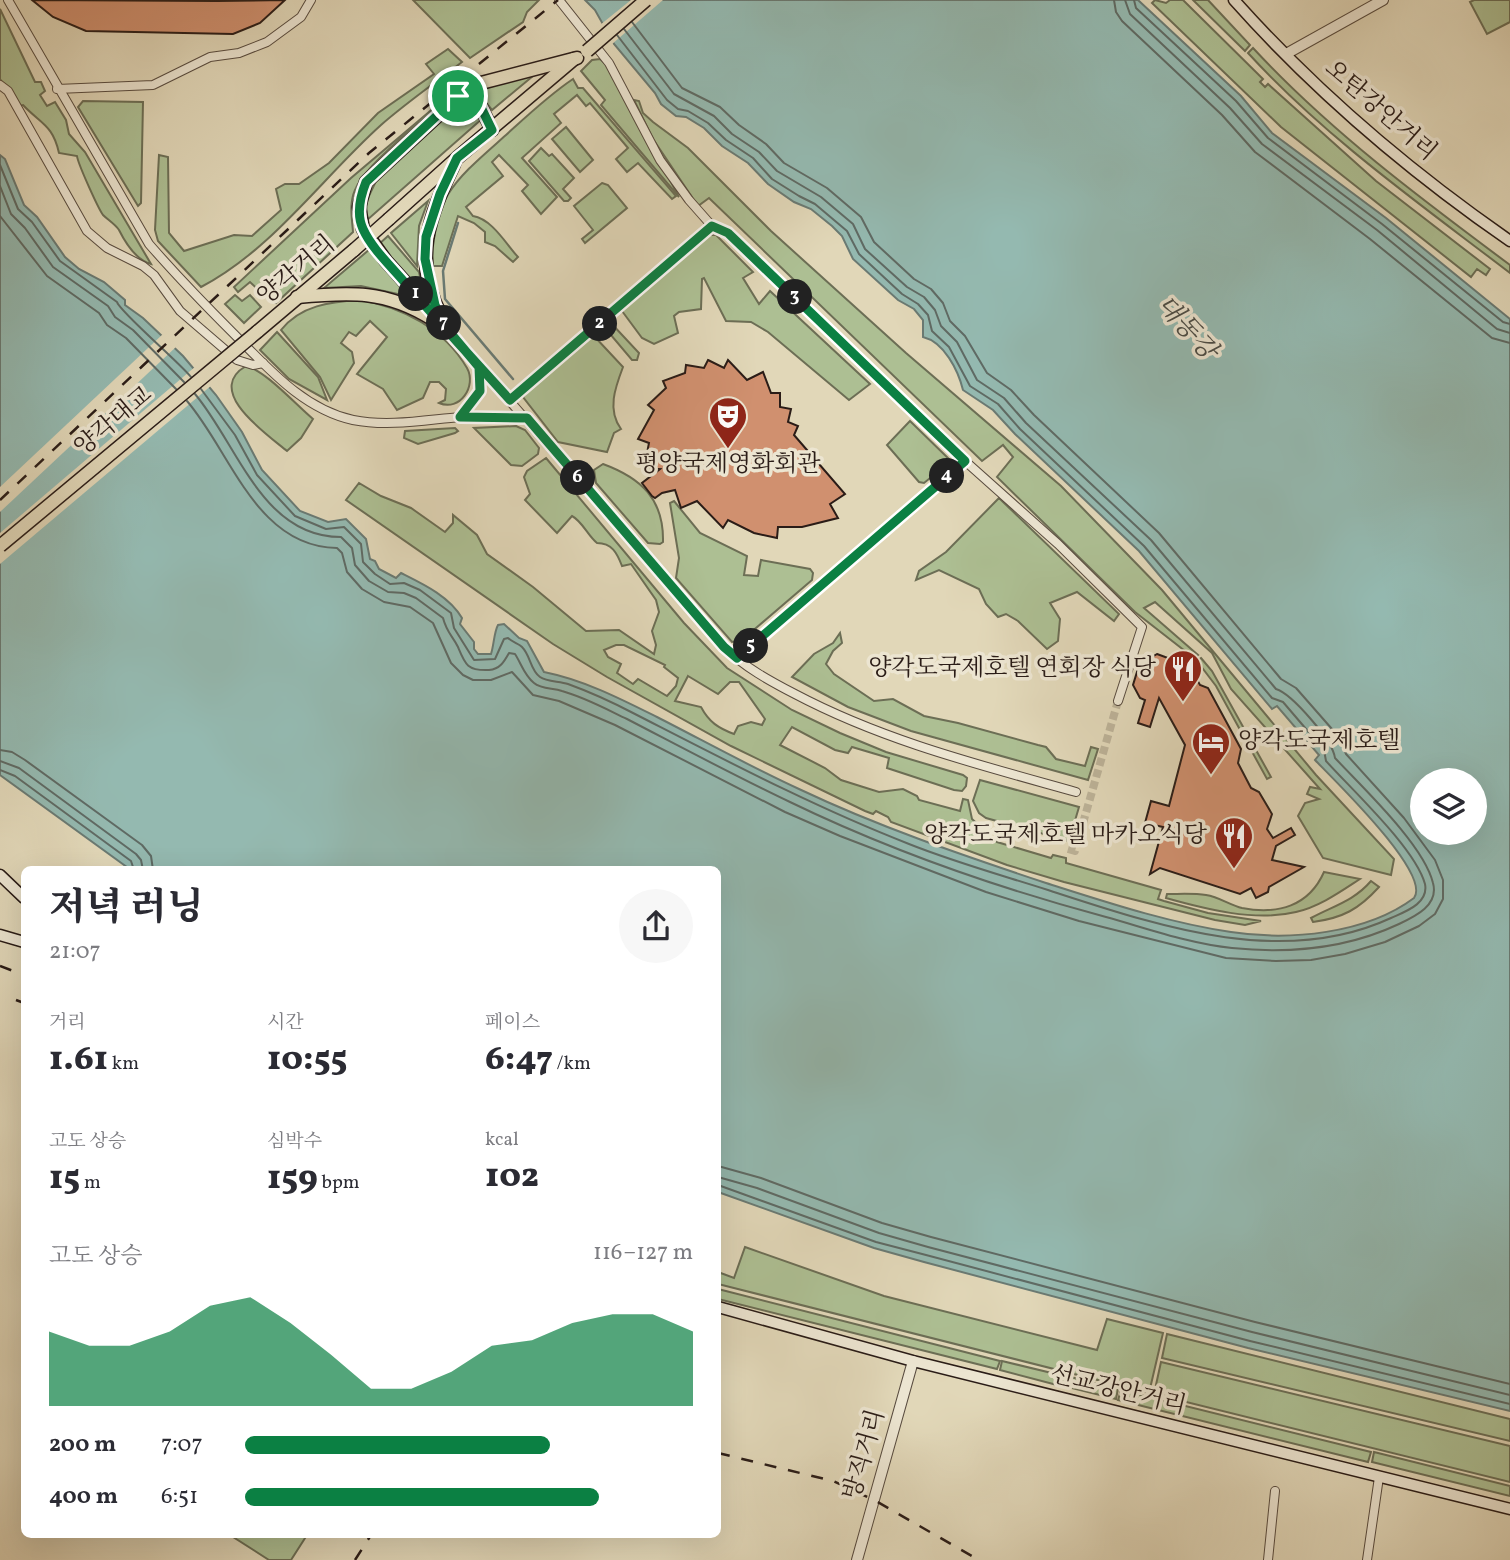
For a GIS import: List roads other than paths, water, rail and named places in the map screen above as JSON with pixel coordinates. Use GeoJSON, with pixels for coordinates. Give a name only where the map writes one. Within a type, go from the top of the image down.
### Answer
{"type":"FeatureCollection","features":[{"type":"Feature","properties":{"kind":"main road"},"geometry":{"type":"LineString","coordinates":[[447,329],[371,242],[363,229],[359,207],[366,182],[458,96],[481,83],[582,54],[646,0]]}},
{"type":"Feature","properties":{"kind":"main road","name":"오탄강안거리"},"geometry":{"type":"LineString","coordinates":[[1234,0],[1313,83],[1389,150],[1455,203],[1510,241]]}},
{"type":"Feature","properties":{"kind":"main road","name":"양각거리"},"geometry":{"type":"LineString","coordinates":[[257,332],[457,158],[582,54]]}},
{"type":"Feature","properties":{"kind":"main road"},"geometry":{"type":"LineString","coordinates":[[458,96],[477,99],[492,130]]}},
{"type":"Feature","properties":{"kind":"main road"},"geometry":{"type":"LineString","coordinates":[[447,329],[428,285],[425,248],[431,218],[457,158]]}},
{"type":"Feature","properties":{"kind":"main road"},"geometry":{"type":"LineString","coordinates":[[298,297],[361,293],[382,296],[413,307],[447,329]]}},
{"type":"Feature","properties":{"kind":"main road","name":"양각대교"},"geometry":{"type":"LineString","coordinates":[[0,546],[257,332]]}},
{"type":"Feature","properties":{"kind":"main road"},"geometry":{"type":"LineString","coordinates":[[0,875],[21,895]]}},
{"type":"Feature","properties":{"kind":"main road"},"geometry":{"type":"LineString","coordinates":[[0,935],[21,942]]}},
{"type":"Feature","properties":{"kind":"main road","name":"선교강안거리"},"geometry":{"type":"LineString","coordinates":[[721,1308],[913,1361],[1510,1509]]}},
{"type":"Feature","properties":{"kind":"street"},"geometry":{"type":"LineString","coordinates":[[8,0],[57,89],[149,244],[178,278],[263,363],[310,403],[351,419],[375,423],[460,417],[527,418]]}},
{"type":"Feature","properties":{"kind":"street"},"geometry":{"type":"LineString","coordinates":[[57,89],[153,85],[210,57],[239,53],[267,42],[301,17],[311,0]]}},
{"type":"Feature","properties":{"kind":"street"},"geometry":{"type":"LineString","coordinates":[[559,0],[609,63],[660,160],[688,200],[712,226],[728,233],[965,461],[1058,544],[1142,627],[1118,701]]}},
{"type":"Feature","properties":{"kind":"street"},"geometry":{"type":"LineString","coordinates":[[1286,54],[1383,0]]}},
{"type":"Feature","properties":{"kind":"street"},"geometry":{"type":"LineString","coordinates":[[0,85],[8,91],[87,231],[107,248],[143,266],[180,312],[237,360],[253,365],[263,363]]}},
{"type":"Feature","properties":{"kind":"street"},"geometry":{"type":"LineString","coordinates":[[510,400],[712,226]]}},
{"type":"Feature","properties":{"kind":"street"},"geometry":{"type":"LineString","coordinates":[[447,329],[724,647],[737,658],[805,699],[881,734],[1076,792]]}},
{"type":"Feature","properties":{"kind":"street"},"geometry":{"type":"LineString","coordinates":[[460,417],[480,391],[479,367]]}},
{"type":"Feature","properties":{"kind":"street"},"geometry":{"type":"LineString","coordinates":[[737,658],[965,461]]}},
{"type":"Feature","properties":{"kind":"street","name":"방직거리"},"geometry":{"type":"LineString","coordinates":[[857,1560],[913,1361]]}},
{"type":"Feature","properties":{"kind":"street"},"geometry":{"type":"LineString","coordinates":[[1367,1560],[1379,1477]]}},
{"type":"Feature","properties":{"kind":"street"},"geometry":{"type":"LineString","coordinates":[[1268,1560],[1275,1491]]}},
{"type":"Feature","properties":{"kind":"water","name":"대동강"},"geometry":{"type":"Polygon","coordinates":[[[585,0],[1138,0],[1241,96],[1272,133],[1386,218],[1510,319],[1510,1411],[1248,1348],[924,1262],[874,1248],[721,1193],[721,866],[125,866],[0,775],[0,155],[5,159],[24,205],[37,217],[65,257],[79,269],[104,282],[125,300],[125,305],[143,318],[183,356],[216,395],[242,432],[262,470],[300,511],[328,522],[346,519],[366,539],[370,559],[375,561],[379,569],[396,578],[401,573],[435,591],[457,610],[462,618],[460,624],[474,642],[474,649],[478,654],[491,654],[498,625],[504,624],[519,638],[527,641],[544,672],[588,685],[616,697],[829,803],[983,862],[1161,918],[1254,935],[1302,935],[1373,920],[1414,898],[1416,886],[1396,849],[1315,760],[1319,755],[1277,706],[1272,709],[1139,551],[993,410],[963,390],[958,374],[944,351],[923,337],[923,320],[914,309],[898,300],[853,259],[842,236],[832,226],[811,209],[794,202],[768,184],[748,163],[722,146],[704,128],[686,117],[676,116],[661,104],[614,44],[595,10],[585,0]]]}},
{"type":"Feature","properties":{"kind":"waterway"},"geometry":{"type":"LineString","coordinates":[[458,223],[443,271],[445,299],[513,379]]}},
{"type":"Feature","properties":{"kind":"tunnel"},"geometry":{"type":"LineString","coordinates":[[1068,849],[1075,851],[1118,701]]}},
{"type":"Feature","properties":{"kind":"railway"},"geometry":{"type":"LineString","coordinates":[[0,500],[369,153],[558,0]]}},
{"type":"Feature","properties":{"kind":"railway"},"geometry":{"type":"LineString","coordinates":[[0,966],[21,974]]}},
{"type":"Feature","properties":{"kind":"railway"},"geometry":{"type":"LineString","coordinates":[[16,1000],[21,1002]]}},
{"type":"Feature","properties":{"kind":"railway"},"geometry":{"type":"LineString","coordinates":[[721,1454],[833,1481],[874,1500],[979,1560]]}},
{"type":"Feature","properties":{"kind":"railway"},"geometry":{"type":"LineString","coordinates":[[355,1560],[369,1538]]}},
{"type":"Feature","properties":{"kind":"place","name":"평양국제영화회관"},"geometry":{"type":"Point","coordinates":[728,450]}},
{"type":"Feature","properties":{"kind":"place","name":"양각도국제호텔 연회장 식당"},"geometry":{"type":"Point","coordinates":[1183,703]}},
{"type":"Feature","properties":{"kind":"place","name":"양각도국제호텔"},"geometry":{"type":"Point","coordinates":[1211,776]}},
{"type":"Feature","properties":{"kind":"place","name":"양각도국제호텔 마카오식당"},"geometry":{"type":"Point","coordinates":[1234,870]}}]}
